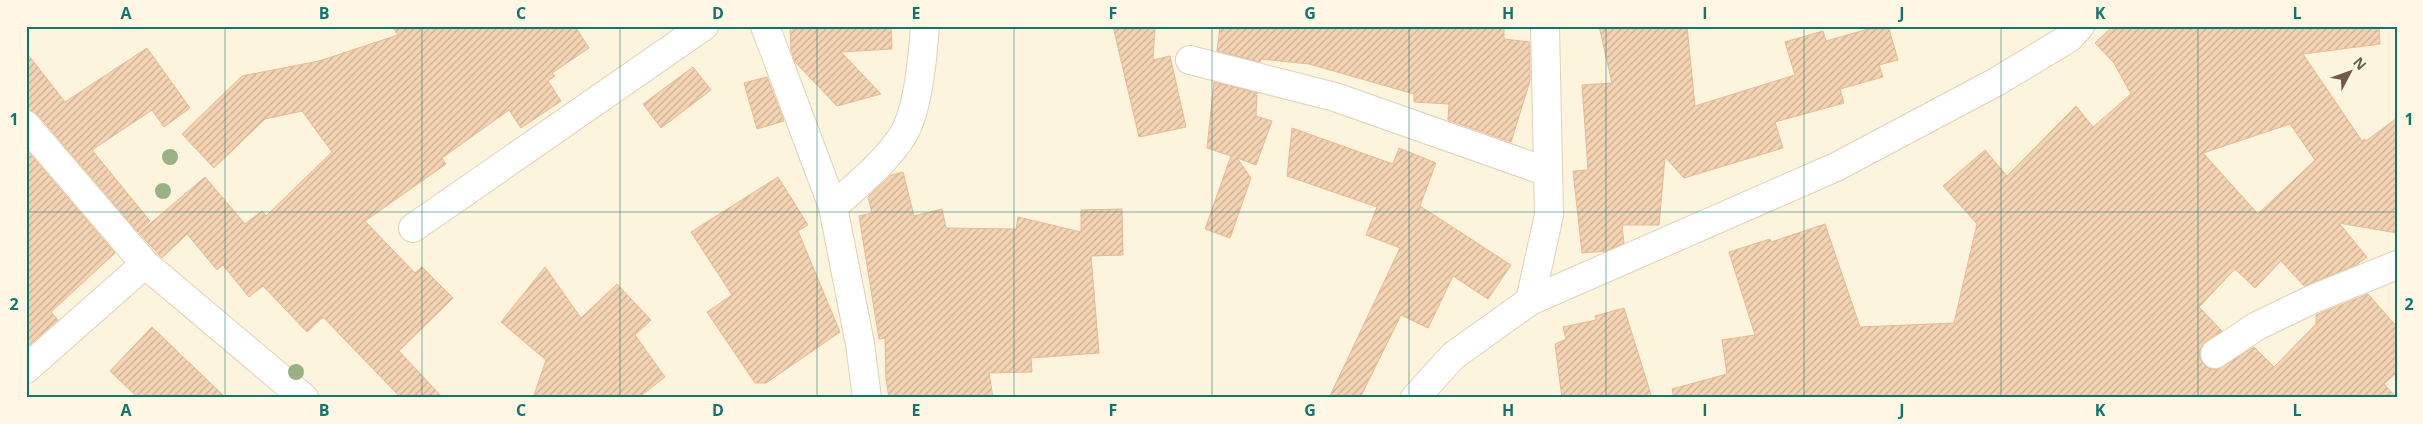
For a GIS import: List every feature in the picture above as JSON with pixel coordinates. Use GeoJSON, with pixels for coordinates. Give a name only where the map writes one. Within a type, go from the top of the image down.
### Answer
{"type":"FeatureCollection","features":[{"type":"Feature","properties":{"kind":"street"},"geometry":{"type":"LineString","coordinates":[[413,228],[704,26]]}},
{"type":"Feature","properties":{"kind":"street"},"geometry":{"type":"LineString","coordinates":[[765,26],[833,207],[860,344],[867,398]]}},
{"type":"Feature","properties":{"kind":"street"},"geometry":{"type":"LineString","coordinates":[[833,207],[886,157],[904,134],[915,99],[925,26]]}},
{"type":"Feature","properties":{"kind":"street"},"geometry":{"type":"LineString","coordinates":[[1530,301],[1549,215],[1545,26]]}},
{"type":"Feature","properties":{"kind":"street"},"geometry":{"type":"LineString","coordinates":[[1415,398],[1453,356],[1530,301],[1836,167],[1996,82],[2069,38],[2080,26]]}},
{"type":"Feature","properties":{"kind":"street"},"geometry":{"type":"LineString","coordinates":[[1190,60],[1335,97],[1548,172]]}},
{"type":"Feature","properties":{"kind":"street"},"geometry":{"type":"LineString","coordinates":[[26,125],[145,264],[304,398]]}},
{"type":"Feature","properties":{"kind":"street"},"geometry":{"type":"LineString","coordinates":[[26,369],[145,264]]}},
{"type":"Feature","properties":{"kind":"street"},"geometry":{"type":"LineString","coordinates":[[2216,354],[2257,326],[2313,299],[2397,265]]}},
{"type":"Feature","properties":{"kind":"building"},"geometry":{"type":"Polygon","coordinates":[[[392,26],[575,26],[589,48],[552,73],[555,76],[548,81],[561,101],[521,128],[509,110],[442,158],[446,164],[365,221],[415,273],[422,267],[453,298],[399,351],[443,398],[401,398],[323,317],[307,332],[263,286],[249,297],[223,265],[217,270],[187,234],[162,258],[139,233],[205,177],[245,224],[262,211],[266,216],[332,152],[302,111],[265,119],[214,168],[182,134],[242,76],[319,61],[398,35],[392,26]]]}},
{"type":"Feature","properties":{"kind":"building"},"geometry":{"type":"Polygon","coordinates":[[[790,26],[891,26],[892,49],[841,52],[881,94],[837,106],[795,62],[791,50],[790,26]]]}},
{"type":"Feature","properties":{"kind":"building"},"geometry":{"type":"Polygon","coordinates":[[[1113,26],[1155,28],[1153,60],[1170,56],[1186,127],[1139,137],[1113,26]]]}},
{"type":"Feature","properties":{"kind":"building"},"geometry":{"type":"Polygon","coordinates":[[[1220,26],[1504,26],[1504,39],[1530,42],[1530,81],[1511,142],[1448,120],[1449,104],[1414,102],[1414,94],[1309,64],[1261,59],[1260,62],[1217,51],[1220,26]]]}},
{"type":"Feature","properties":{"kind":"building"},"geometry":{"type":"Polygon","coordinates":[[[1599,26],[1687,26],[1695,106],[1795,75],[1785,42],[1823,31],[1826,41],[1879,26],[1888,26],[1898,60],[1879,65],[1883,77],[1840,89],[1844,103],[1775,122],[1783,148],[1684,178],[1665,157],[1659,225],[1622,225],[1624,243],[1606,251],[1582,253],[1573,171],[1588,170],[1582,85],[1612,83],[1599,26]]]}},
{"type":"Feature","properties":{"kind":"building"},"geometry":{"type":"Polygon","coordinates":[[[2113,26],[2379,26],[2380,44],[2303,54],[2362,141],[2365,139],[2366,141],[2397,118],[2397,233],[2339,223],[2367,257],[2356,265],[2304,286],[2281,261],[2255,288],[2235,269],[2199,307],[2222,331],[2206,341],[2201,347],[2199,355],[2202,362],[2208,368],[2216,370],[2254,347],[2274,367],[2316,324],[2316,315],[2368,294],[2397,327],[2397,372],[2384,384],[2397,398],[1674,398],[1672,389],[1727,374],[1722,340],[1755,335],[1729,252],[1770,239],[1771,242],[1825,224],[1860,327],[1954,323],[1977,224],[1943,186],[1985,150],[2007,176],[2076,106],[2093,127],[2131,94],[2114,63],[2095,43],[2113,26]],[[2290,124],[2203,153],[2258,214],[2315,160],[2290,124]]]}},
{"type":"Feature","properties":{"kind":"building"},"geometry":{"type":"Polygon","coordinates":[[[147,48],[190,108],[164,127],[152,110],[92,150],[150,221],[138,232],[38,115],[26,110],[26,52],[65,102],[147,48]]]}},
{"type":"Feature","properties":{"kind":"building"},"geometry":{"type":"Polygon","coordinates":[[[693,67],[711,90],[661,128],[643,104],[693,67]]]}},
{"type":"Feature","properties":{"kind":"building"},"geometry":{"type":"Polygon","coordinates":[[[767,77],[784,121],[757,129],[744,83],[767,77]]]}},
{"type":"Feature","properties":{"kind":"building"},"geometry":{"type":"Polygon","coordinates":[[[1214,82],[1258,93],[1253,94],[1257,95],[1256,116],[1272,121],[1256,165],[1237,158],[1251,178],[1230,238],[1205,229],[1231,156],[1207,148],[1214,82]]]}},
{"type":"Feature","properties":{"kind":"building"},"geometry":{"type":"Polygon","coordinates":[[[1292,128],[1393,164],[1399,148],[1436,163],[1420,206],[1511,265],[1488,299],[1453,276],[1428,328],[1401,315],[1360,398],[1329,398],[1400,248],[1366,235],[1377,207],[1287,176],[1292,128]]]}},
{"type":"Feature","properties":{"kind":"building"},"geometry":{"type":"Polygon","coordinates":[[[26,149],[115,253],[51,312],[58,320],[26,348],[26,149]]]}},
{"type":"Feature","properties":{"kind":"building"},"geometry":{"type":"Polygon","coordinates":[[[903,172],[914,216],[942,209],[946,228],[1016,229],[1018,217],[1081,232],[1081,210],[1122,209],[1123,255],[1091,256],[1099,353],[1031,358],[1032,372],[989,373],[993,398],[889,398],[886,379],[885,338],[879,339],[859,216],[872,213],[868,197],[891,175],[903,172]]]}},
{"type":"Feature","properties":{"kind":"building"},"geometry":{"type":"Polygon","coordinates":[[[778,177],[808,225],[798,231],[840,332],[766,383],[755,383],[707,312],[732,295],[691,232],[778,177]]]}},
{"type":"Feature","properties":{"kind":"building"},"geometry":{"type":"Polygon","coordinates":[[[545,267],[581,318],[617,284],[651,320],[635,335],[665,377],[638,398],[533,398],[546,360],[501,322],[545,267]]]}},
{"type":"Feature","properties":{"kind":"building"},"geometry":{"type":"Polygon","coordinates":[[[1624,308],[1652,398],[1562,398],[1555,344],[1566,339],[1563,327],[1596,320],[1595,316],[1624,308]]]}},
{"type":"Feature","properties":{"kind":"building"},"geometry":{"type":"Polygon","coordinates":[[[152,327],[226,398],[138,398],[110,371],[152,327]]]}}]}
